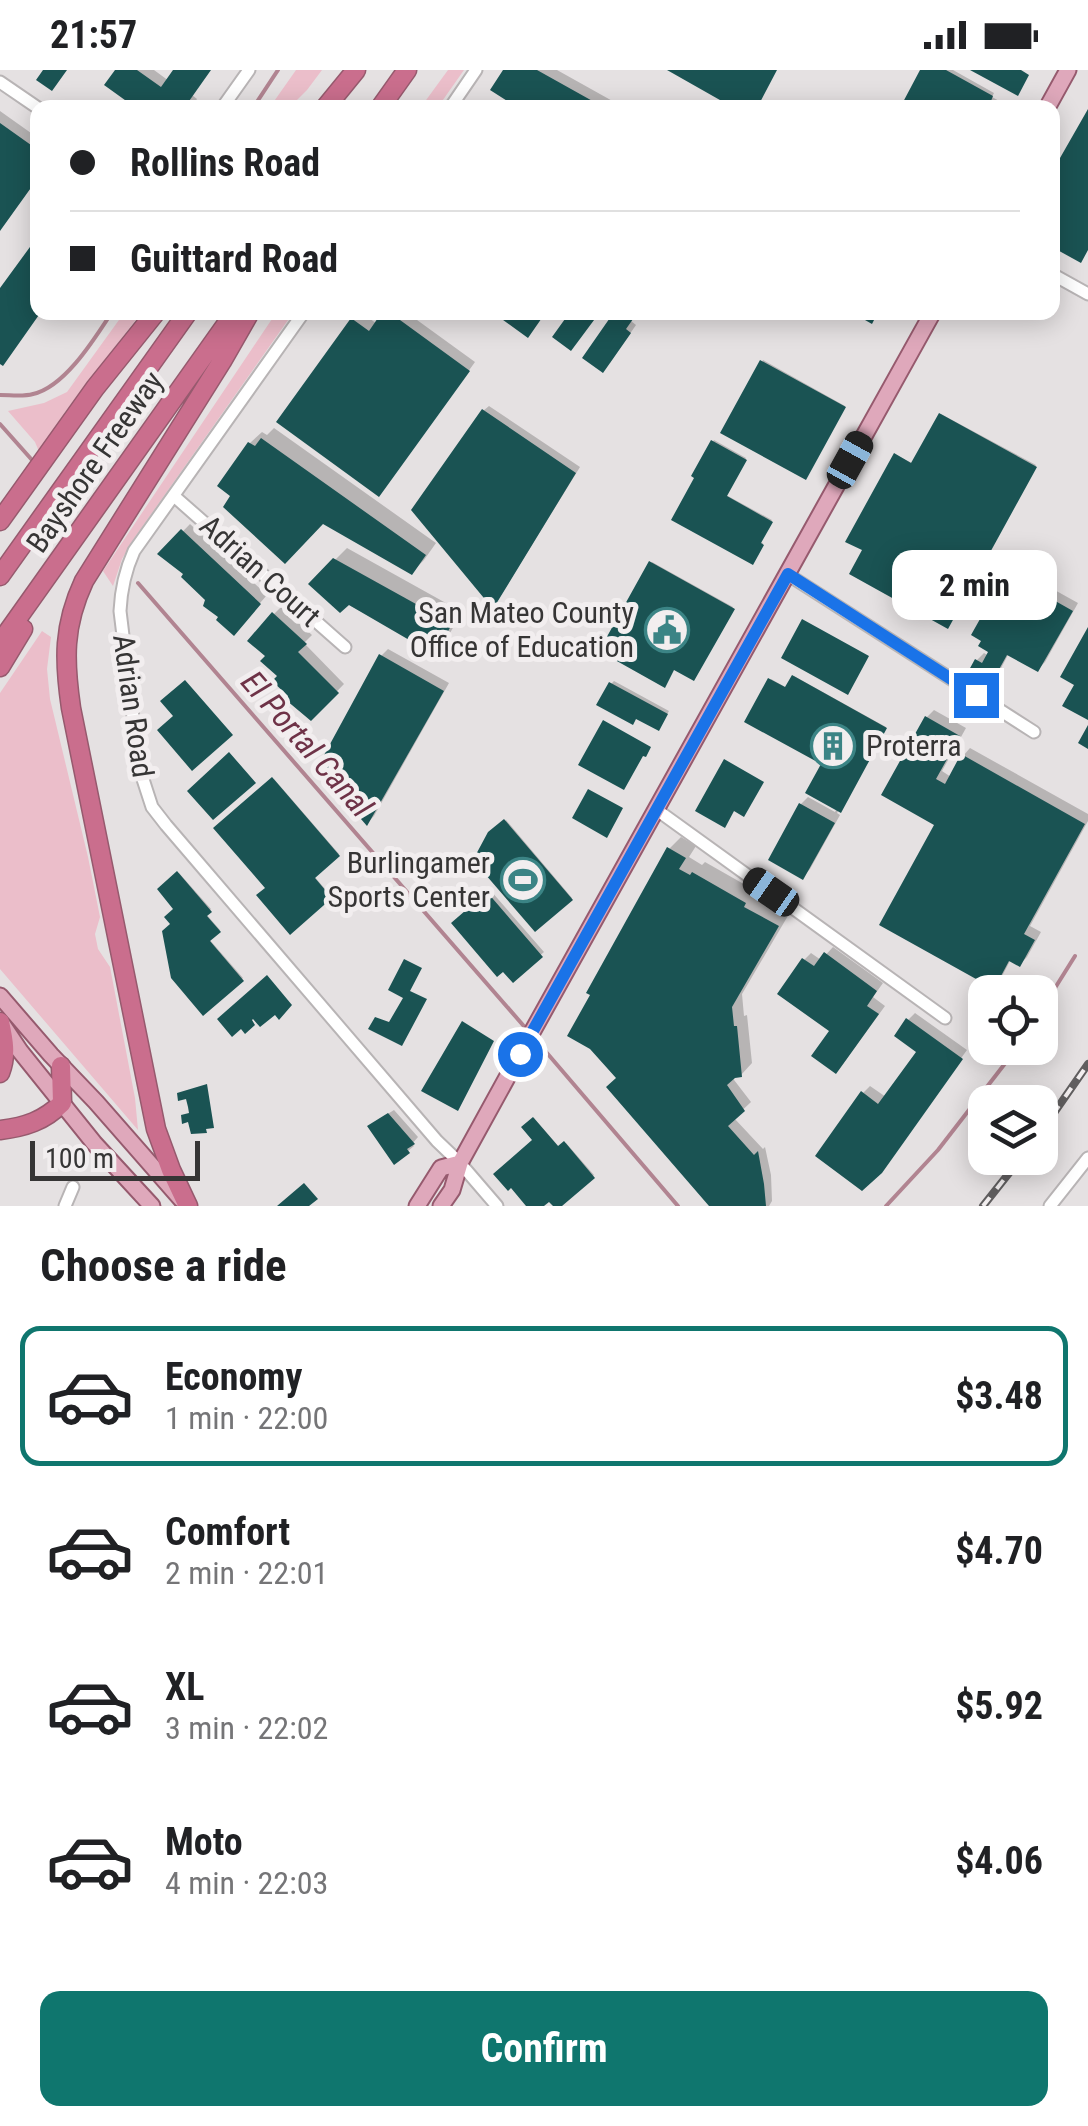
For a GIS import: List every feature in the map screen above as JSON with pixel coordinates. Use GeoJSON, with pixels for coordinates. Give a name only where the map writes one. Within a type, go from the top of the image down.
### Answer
{"type":"FeatureCollection","features":[{"type":"Feature","properties":{"kind":"highway"},"geometry":{"type":"LineString","coordinates":[[332,100],[359,70]]}},
{"type":"Feature","properties":{"kind":"highway"},"geometry":{"type":"LineString","coordinates":[[340,100],[359,70]]}},
{"type":"Feature","properties":{"kind":"highway"},"geometry":{"type":"LineString","coordinates":[[386,100],[407,70]]}},
{"type":"Feature","properties":{"kind":"highway"},"geometry":{"type":"LineString","coordinates":[[0,522],[95,388],[150,320]]}},
{"type":"Feature","properties":{"kind":"highway","name":"Bayshore Freeway"},"geometry":{"type":"LineString","coordinates":[[0,576],[182,320]]}},
{"type":"Feature","properties":{"kind":"highway","name":"Bayshore Freeway"},"geometry":{"type":"LineString","coordinates":[[0,643],[229,320]]}},
{"type":"Feature","properties":{"kind":"highway"},"geometry":{"type":"LineString","coordinates":[[187,1206],[156,1129],[71,708],[66,652],[74,603],[84,581],[245,320]]}},
{"type":"Feature","properties":{"kind":"highway"},"geometry":{"type":"LineString","coordinates":[[0,667],[83,527]]}},
{"type":"Feature","properties":{"kind":"highway"},"geometry":{"type":"LineString","coordinates":[[0,1022],[5,1048],[0,1073]]}},
{"type":"Feature","properties":{"kind":"highway"},"geometry":{"type":"LineString","coordinates":[[0,1130],[32,1124],[49,1116],[62,1103],[61,1066]]}},
{"type":"Feature","properties":{"kind":"main road"},"geometry":{"type":"LineString","coordinates":[[1051,100],[1068,70]]}},
{"type":"Feature","properties":{"kind":"main road"},"geometry":{"type":"LineString","coordinates":[[441,1206],[452,1190],[460,1162],[929,320]]}},
{"type":"Feature","properties":{"kind":"main road"},"geometry":{"type":"LineString","coordinates":[[0,996],[187,1206]]}},
{"type":"Feature","properties":{"kind":"main road"},"geometry":{"type":"LineString","coordinates":[[0,1022],[104,1154],[152,1206]]}},
{"type":"Feature","properties":{"kind":"main road"},"geometry":{"type":"LineString","coordinates":[[417,1206],[441,1168],[460,1162]]}},
{"type":"Feature","properties":{"kind":"street"},"geometry":{"type":"LineString","coordinates":[[228,100],[249,70]]}},
{"type":"Feature","properties":{"kind":"street"},"geometry":{"type":"LineString","coordinates":[[455,100],[476,70]]}},
{"type":"Feature","properties":{"kind":"street"},"geometry":{"type":"LineString","coordinates":[[0,82],[30,103]]}},
{"type":"Feature","properties":{"kind":"street"},"geometry":{"type":"LineString","coordinates":[[1060,278],[1088,294]]}},
{"type":"Feature","properties":{"kind":"street","name":"Adrian Road"},"geometry":{"type":"LineString","coordinates":[[298,320],[134,551],[121,589],[122,636],[139,766],[152,807],[437,1141],[498,1206]]}},
{"type":"Feature","properties":{"kind":"street","name":"Adrian Court"},"geometry":{"type":"LineString","coordinates":[[174,496],[345,647]]}},
{"type":"Feature","properties":{"kind":"street"},"geometry":{"type":"LineString","coordinates":[[788,574],[1034,732]]}},
{"type":"Feature","properties":{"kind":"street"},"geometry":{"type":"LineString","coordinates":[[658,810],[945,1018]]}},
{"type":"Feature","properties":{"kind":"street"},"geometry":{"type":"LineString","coordinates":[[1050,1206],[1088,1158]]}},
{"type":"Feature","properties":{"kind":"street"},"geometry":{"type":"LineString","coordinates":[[65,1206],[73,1187]]}},
{"type":"Feature","properties":{"kind":"shaded area"},"geometry":{"type":"Polygon","coordinates":[[[296,70],[322,70],[297,100],[275,100],[296,70]]]}},
{"type":"Feature","properties":{"kind":"shaded area"},"geometry":{"type":"Polygon","coordinates":[[[448,70],[464,70],[443,100],[426,100],[448,70]]]}},
{"type":"Feature","properties":{"kind":"shaded area"},"geometry":{"type":"Polygon","coordinates":[[[119,320],[136,320],[65,412],[40,454],[35,442],[8,411],[44,403],[67,392],[119,320]]]}},
{"type":"Feature","properties":{"kind":"shaded area"},"geometry":{"type":"Polygon","coordinates":[[[271,320],[288,320],[135,537],[113,586],[103,571],[271,320]]]}},
{"type":"Feature","properties":{"kind":"shaded area"},"geometry":{"type":"Polygon","coordinates":[[[42,631],[51,637],[47,669],[50,699],[88,857],[100,917],[95,934],[98,949],[110,967],[138,1130],[0,969],[0,693],[42,631]]]}},
{"type":"Feature","properties":{"kind":"building"},"geometry":{"type":"Polygon","coordinates":[[[43,70],[67,70],[52,91],[36,80],[43,70]]]}},
{"type":"Feature","properties":{"kind":"building"},"geometry":{"type":"Polygon","coordinates":[[[115,70],[137,70],[161,87],[173,70],[211,70],[190,100],[125,100],[104,85],[115,70]]]}},
{"type":"Feature","properties":{"kind":"building"},"geometry":{"type":"Polygon","coordinates":[[[503,70],[537,70],[591,100],[506,100],[490,90],[503,70]]]}},
{"type":"Feature","properties":{"kind":"building"},"geometry":{"type":"Polygon","coordinates":[[[667,70],[777,70],[761,100],[720,100],[667,70]]]}},
{"type":"Feature","properties":{"kind":"building"},"geometry":{"type":"Polygon","coordinates":[[[920,70],[946,70],[993,96],[991,100],[904,100],[920,70]]]}},
{"type":"Feature","properties":{"kind":"building"},"geometry":{"type":"Polygon","coordinates":[[[970,70],[1021,70],[1029,75],[1018,96],[970,70]]]}},
{"type":"Feature","properties":{"kind":"building"},"geometry":{"type":"Polygon","coordinates":[[[1088,109],[1088,250],[1081,263],[1060,251],[1060,158],[1088,109]]]}},
{"type":"Feature","properties":{"kind":"building"},"geometry":{"type":"Polygon","coordinates":[[[0,123],[30,144],[30,189],[0,231],[0,123]]]}},
{"type":"Feature","properties":{"kind":"building"},"geometry":{"type":"Polygon","coordinates":[[[30,247],[30,320],[35,320],[3,366],[0,364],[0,288],[30,247]]]}},
{"type":"Feature","properties":{"kind":"building"},"geometry":{"type":"Polygon","coordinates":[[[350,320],[369,331],[377,320],[400,320],[470,371],[379,497],[276,422],[350,320]]]}},
{"type":"Feature","properties":{"kind":"building"},"geometry":{"type":"Polygon","coordinates":[[[503,320],[540,320],[528,338],[503,320]]]}},
{"type":"Feature","properties":{"kind":"building"},"geometry":{"type":"Polygon","coordinates":[[[564,320],[594,320],[571,351],[552,337],[564,320]]]}},
{"type":"Feature","properties":{"kind":"building"},"geometry":{"type":"Polygon","coordinates":[[[608,320],[632,320],[626,329],[631,333],[603,373],[582,358],[608,320]]]}},
{"type":"Feature","properties":{"kind":"building"},"geometry":{"type":"Polygon","coordinates":[[[760,360],[846,407],[806,480],[720,433],[760,360]]]}},
{"type":"Feature","properties":{"kind":"building"},"geometry":{"type":"Polygon","coordinates":[[[482,409],[576,473],[493,609],[411,510],[482,409]]]}},
{"type":"Feature","properties":{"kind":"building"},"geometry":{"type":"Polygon","coordinates":[[[939,413],[1037,467],[948,629],[849,574],[862,550],[845,542],[894,453],[911,463],[939,413]]]}},
{"type":"Feature","properties":{"kind":"building"},"geometry":{"type":"Polygon","coordinates":[[[261,438],[426,555],[412,575],[323,524],[285,564],[223,507],[230,496],[217,486],[248,442],[255,446],[261,438]]]}},
{"type":"Feature","properties":{"kind":"building"},"geometry":{"type":"Polygon","coordinates":[[[711,440],[747,460],[727,496],[773,522],[753,565],[671,520],[711,440]]]}},
{"type":"Feature","properties":{"kind":"building"},"geometry":{"type":"Polygon","coordinates":[[[181,529],[261,604],[234,636],[203,606],[205,600],[181,577],[183,574],[157,554],[181,529]]]}},
{"type":"Feature","properties":{"kind":"building"},"geometry":{"type":"Polygon","coordinates":[[[333,558],[452,624],[435,655],[349,605],[340,613],[308,584],[333,558]]]}},
{"type":"Feature","properties":{"kind":"building","name":"San Mateo County Office of Education"},"geometry":{"type":"Polygon","coordinates":[[[649,561],[735,609],[694,681],[674,670],[665,688],[599,651],[649,561]]]}},
{"type":"Feature","properties":{"kind":"building"},"geometry":{"type":"Polygon","coordinates":[[[1006,573],[1073,611],[1038,672],[1007,655],[992,682],[969,670],[975,659],[982,663],[988,652],[971,635],[1006,573]]]}},
{"type":"Feature","properties":{"kind":"building"},"geometry":{"type":"Polygon","coordinates":[[[272,612],[307,644],[298,652],[339,693],[311,721],[286,700],[288,696],[272,681],[277,676],[260,661],[265,656],[247,641],[272,612]]]}},
{"type":"Feature","properties":{"kind":"building"},"geometry":{"type":"Polygon","coordinates":[[[802,619],[869,656],[848,695],[781,658],[802,619]]]}},
{"type":"Feature","properties":{"kind":"building"},"geometry":{"type":"Polygon","coordinates":[[[1088,627],[1088,720],[1062,706],[1074,685],[1060,677],[1088,627]]]}},
{"type":"Feature","properties":{"kind":"building"},"geometry":{"type":"Polygon","coordinates":[[[379,654],[444,691],[367,826],[317,768],[379,654]]]}},
{"type":"Feature","properties":{"kind":"building","name":"Proterra"},"geometry":{"type":"Polygon","coordinates":[[[792,675],[887,728],[841,813],[805,793],[821,764],[744,722],[768,678],[785,687],[792,675]]]}},
{"type":"Feature","properties":{"kind":"building"},"geometry":{"type":"Polygon","coordinates":[[[185,680],[233,735],[192,771],[157,730],[173,716],[160,701],[185,680]]]}},
{"type":"Feature","properties":{"kind":"building"},"geometry":{"type":"Polygon","coordinates":[[[609,682],[668,714],[659,731],[636,719],[633,725],[596,705],[609,682]]]}},
{"type":"Feature","properties":{"kind":"building"},"geometry":{"type":"Polygon","coordinates":[[[925,716],[960,736],[936,779],[945,784],[961,754],[1085,824],[1024,934],[1035,940],[1020,967],[1009,961],[1002,975],[969,975],[879,925],[934,825],[881,795],[925,716]]]}},
{"type":"Feature","properties":{"kind":"building"},"geometry":{"type":"Polygon","coordinates":[[[603,720],[651,747],[624,790],[578,765],[603,720]]]}},
{"type":"Feature","properties":{"kind":"building"},"geometry":{"type":"Polygon","coordinates":[[[1088,725],[1088,749],[1078,743],[1088,725]]]}},
{"type":"Feature","properties":{"kind":"building"},"geometry":{"type":"Polygon","coordinates":[[[229,752],[256,783],[213,820],[187,791],[229,752]]]}},
{"type":"Feature","properties":{"kind":"building"},"geometry":{"type":"Polygon","coordinates":[[[724,759],[764,782],[744,817],[734,811],[725,828],[695,811],[724,759]]]}},
{"type":"Feature","properties":{"kind":"building"},"geometry":{"type":"Polygon","coordinates":[[[272,777],[340,856],[315,878],[332,898],[290,935],[256,895],[265,888],[213,828],[272,777]]]}},
{"type":"Feature","properties":{"kind":"building"},"geometry":{"type":"Polygon","coordinates":[[[588,789],[623,808],[607,838],[572,818],[588,789]]]}},
{"type":"Feature","properties":{"kind":"building"},"geometry":{"type":"Polygon","coordinates":[[[799,803],[835,823],[803,880],[768,860],[799,803]]]}},
{"type":"Feature","properties":{"kind":"building","name":"Burlingamer Sports Center"},"geometry":{"type":"Polygon","coordinates":[[[504,819],[573,900],[535,932],[473,860],[488,832],[504,819]]]}},
{"type":"Feature","properties":{"kind":"building"},"geometry":{"type":"Polygon","coordinates":[[[667,847],[686,858],[679,869],[690,875],[692,872],[779,926],[732,1007],[742,1077],[727,1085],[745,1111],[728,1126],[754,1155],[758,1151],[766,1206],[709,1206],[606,1087],[616,1078],[590,1049],[567,1036],[590,995],[586,993],[667,847]]]}},
{"type":"Feature","properties":{"kind":"building"},"geometry":{"type":"Polygon","coordinates":[[[177,871],[212,912],[207,916],[221,932],[210,941],[244,981],[203,1016],[171,978],[162,931],[170,924],[164,917],[173,909],[157,889],[177,871]]]}},
{"type":"Feature","properties":{"kind":"building"},"geometry":{"type":"Polygon","coordinates":[[[487,892],[543,957],[513,983],[503,972],[497,977],[451,923],[487,892]]]}},
{"type":"Feature","properties":{"kind":"building"},"geometry":{"type":"Polygon","coordinates":[[[824,952],[877,991],[867,1006],[879,1014],[836,1074],[811,1056],[829,1031],[777,994],[802,958],[814,966],[824,952]]]}},
{"type":"Feature","properties":{"kind":"building"},"geometry":{"type":"Polygon","coordinates":[[[404,959],[422,968],[410,991],[427,999],[402,1046],[368,1029],[375,1017],[389,1022],[403,998],[388,990],[404,959]]]}},
{"type":"Feature","properties":{"kind":"building"},"geometry":{"type":"Polygon","coordinates":[[[267,975],[292,1005],[279,1020],[275,1015],[260,1027],[253,1019],[255,1025],[245,1034],[241,1029],[232,1037],[217,1019],[267,975]]]}},
{"type":"Feature","properties":{"kind":"building"},"geometry":{"type":"Polygon","coordinates":[[[906,1018],[963,1059],[882,1173],[862,1191],[815,1156],[861,1091],[878,1104],[916,1052],[894,1036],[906,1018]]]}},
{"type":"Feature","properties":{"kind":"building"},"geometry":{"type":"Polygon","coordinates":[[[462,1021],[494,1041],[458,1111],[421,1091],[462,1021]]]}},
{"type":"Feature","properties":{"kind":"building"},"geometry":{"type":"Polygon","coordinates":[[[207,1084],[214,1128],[206,1129],[207,1133],[191,1134],[188,1122],[182,1124],[181,1115],[189,1113],[186,1099],[178,1101],[177,1093],[207,1084]]]}},
{"type":"Feature","properties":{"kind":"building"},"geometry":{"type":"Polygon","coordinates":[[[388,1113],[415,1144],[394,1165],[367,1126],[388,1113]]]}},
{"type":"Feature","properties":{"kind":"building"},"geometry":{"type":"Polygon","coordinates":[[[533,1117],[558,1146],[564,1141],[595,1178],[562,1206],[549,1202],[544,1206],[526,1206],[493,1174],[532,1140],[521,1127],[533,1117]]]}},
{"type":"Feature","properties":{"kind":"building"},"geometry":{"type":"Polygon","coordinates":[[[304,1183],[318,1199],[309,1206],[277,1206],[304,1183]]]}},
{"type":"Feature","properties":{"kind":"waterway"},"geometry":{"type":"LineString","coordinates":[[258,100],[278,70]]}},
{"type":"Feature","properties":{"kind":"waterway"},"geometry":{"type":"LineString","coordinates":[[0,395],[29,395],[45,390],[68,372],[107,320]]}},
{"type":"Feature","properties":{"kind":"waterway","name":"El Portal Canal"},"geometry":{"type":"LineString","coordinates":[[0,424],[32,460]]}},
{"type":"Feature","properties":{"kind":"waterway","name":"El Portal Canal"},"geometry":{"type":"LineString","coordinates":[[138,583],[529,1032]]}},
{"type":"Feature","properties":{"kind":"waterway"},"geometry":{"type":"LineString","coordinates":[[1058,983],[1075,956]]}},
{"type":"Feature","properties":{"kind":"waterway","name":"El Portal Canal"},"geometry":{"type":"LineString","coordinates":[[535,1039],[678,1206]]}},
{"type":"Feature","properties":{"kind":"waterway"},"geometry":{"type":"LineString","coordinates":[[886,1206],[938,1150],[1004,1065]]}},
{"type":"Feature","properties":{"kind":"railway"},"geometry":{"type":"LineString","coordinates":[[1058,1107],[1088,1064]]}},
{"type":"Feature","properties":{"kind":"railway"},"geometry":{"type":"LineString","coordinates":[[983,1206],[1008,1175]]}},
{"type":"Feature","properties":{"kind":"place","name":"San Mateo County Office of Education"},"geometry":{"type":"Point","coordinates":[667,630]}},
{"type":"Feature","properties":{"kind":"place","name":"Proterra"},"geometry":{"type":"Point","coordinates":[833,746]}},
{"type":"Feature","properties":{"kind":"place","name":"Burlingamer Sports Center"},"geometry":{"type":"Point","coordinates":[523,880]}},
{"type":"Feature","properties":{"kind":"route"},"geometry":{"type":"LineString","coordinates":[[520,1054],[788,574],[976,695]]}}]}
